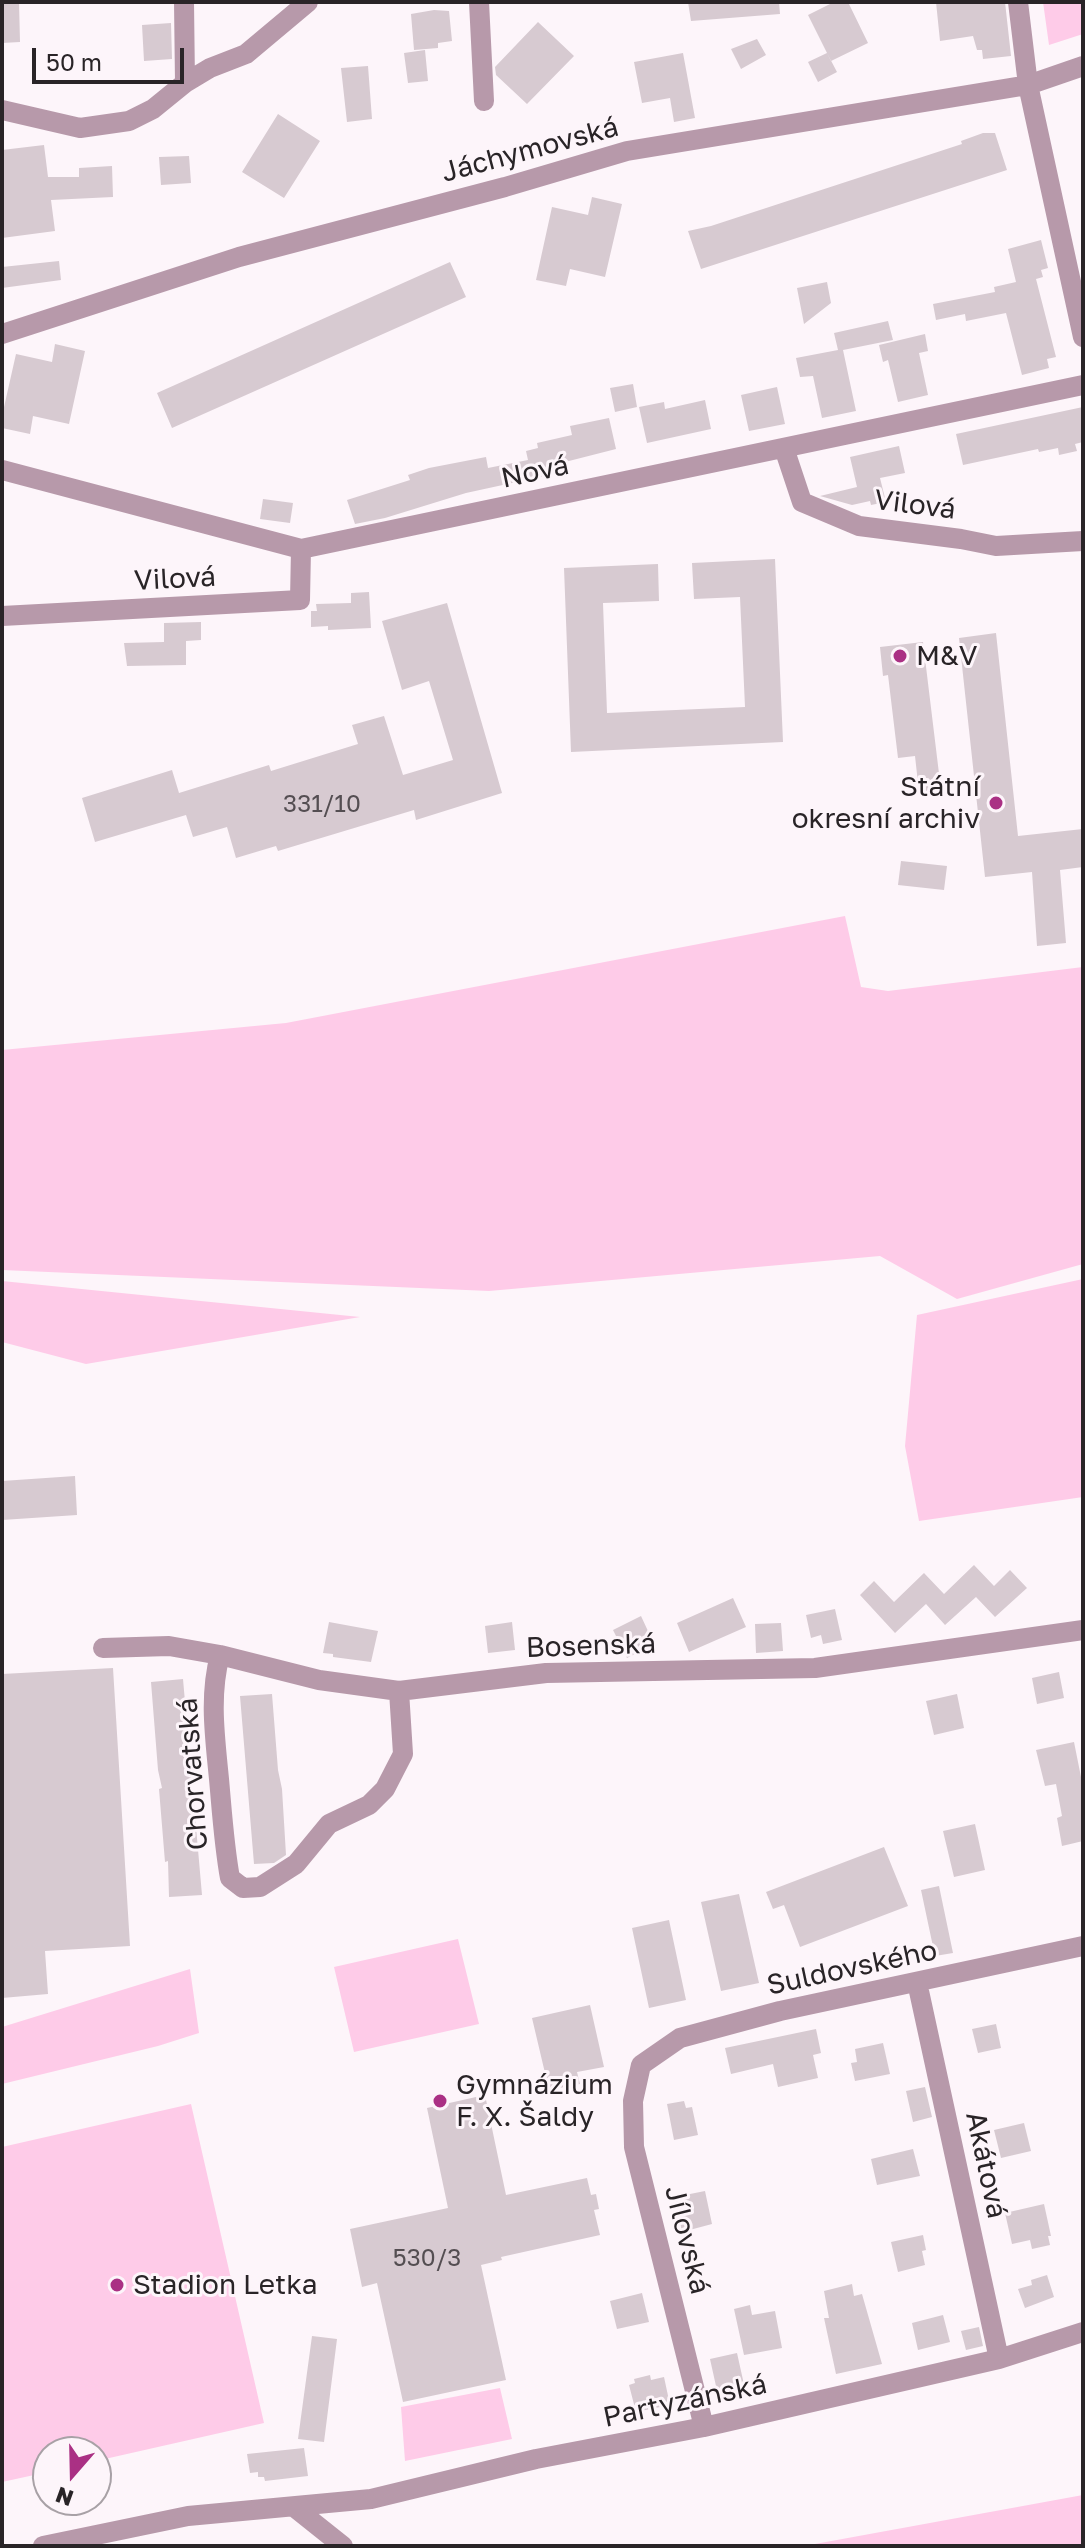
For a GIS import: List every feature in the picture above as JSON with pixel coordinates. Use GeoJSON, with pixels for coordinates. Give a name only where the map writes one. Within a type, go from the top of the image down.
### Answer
{"type":"FeatureCollection","features":[{"type":"Feature","properties":{"kind":"street"},"geometry":{"type":"LineString","coordinates":[[184,2],[185,83]]}},
{"type":"Feature","properties":{"kind":"street"},"geometry":{"type":"LineString","coordinates":[[2,110],[80,128],[111,126],[129,121],[153,109],[185,83],[210,68],[246,54],[308,2]]}},
{"type":"Feature","properties":{"kind":"street"},"geometry":{"type":"LineString","coordinates":[[479,2],[484,101]]}},
{"type":"Feature","properties":{"kind":"street"},"geometry":{"type":"LineString","coordinates":[[1018,2],[1028,85],[1083,337]]}},
{"type":"Feature","properties":{"kind":"street","name":"Jáchymovská"},"geometry":{"type":"LineString","coordinates":[[2,334],[239,257],[505,187],[627,151],[1028,85],[1083,66]]}},
{"type":"Feature","properties":{"kind":"street","name":"Nová"},"geometry":{"type":"LineString","coordinates":[[2,470],[301,549],[1083,385]]}},
{"type":"Feature","properties":{"kind":"street","name":"Vilová"},"geometry":{"type":"LineString","coordinates":[[784,448],[802,502],[859,526],[996,546],[1083,541]]}},
{"type":"Feature","properties":{"kind":"street","name":"Vilová"},"geometry":{"type":"LineString","coordinates":[[2,616],[300,600],[301,549]]}},
{"type":"Feature","properties":{"kind":"street","name":"Bosenská"},"geometry":{"type":"LineString","coordinates":[[103,1648],[169,1646],[220,1655],[319,1680],[399,1691],[546,1673],[815,1668],[1082,1637]]}},
{"type":"Feature","properties":{"kind":"street","name":"Chorvatská"},"geometry":{"type":"LineString","coordinates":[[220,1655],[214,1678],[213,1716],[225,1850],[230,1878],[243,1888],[260,1887],[296,1864],[329,1824],[369,1805],[385,1789],[403,1754],[399,1691]]}},
{"type":"Feature","properties":{"kind":"street","name":"Suldovského"},"geometry":{"type":"LineString","coordinates":[[641,2065],[680,2038],[780,2011],[1083,1946]]}},
{"type":"Feature","properties":{"kind":"street","name":"Akátová"},"geometry":{"type":"LineString","coordinates":[[917,1982],[999,2359]]}},
{"type":"Feature","properties":{"kind":"street","name":"Jílovská"},"geometry":{"type":"LineString","coordinates":[[641,2065],[633,2101],[634,2147],[704,2427]]}},
{"type":"Feature","properties":{"kind":"street","name":"Partyzánská"},"geometry":{"type":"LineString","coordinates":[[56,2545],[188,2516],[371,2499],[536,2459],[704,2427],[999,2359],[1083,2332]]}},
{"type":"Feature","properties":{"kind":"street"},"geometry":{"type":"LineString","coordinates":[[294,2507],[343,2546]]}},
{"type":"Feature","properties":{"kind":"shaded area"},"geometry":{"type":"Polygon","coordinates":[[[1043,2],[1083,2],[1083,34],[1049,45],[1043,2]]]}},
{"type":"Feature","properties":{"kind":"shaded area"},"geometry":{"type":"Polygon","coordinates":[[[845,916],[861,987],[888,991],[1083,967],[1083,1264],[957,1299],[880,1256],[489,1291],[2,1270],[2,1050],[286,1023],[845,916]]]}},
{"type":"Feature","properties":{"kind":"shaded area"},"geometry":{"type":"Polygon","coordinates":[[[1083,1279],[1083,1497],[919,1521],[905,1446],[917,1315],[1083,1279]]]}},
{"type":"Feature","properties":{"kind":"shaded area"},"geometry":{"type":"Polygon","coordinates":[[[2,1281],[360,1317],[86,1364],[2,1342],[2,1281]]]}},
{"type":"Feature","properties":{"kind":"shaded area"},"geometry":{"type":"Polygon","coordinates":[[[458,1939],[479,2024],[354,2052],[334,1967],[458,1939]]]}},
{"type":"Feature","properties":{"kind":"shaded area"},"geometry":{"type":"Polygon","coordinates":[[[190,1969],[199,2033],[2,2084],[2,2027],[190,1969]]]}},
{"type":"Feature","properties":{"kind":"shaded area","name":"Stadion Letka"},"geometry":{"type":"Polygon","coordinates":[[[191,2104],[264,2423],[112,2457],[112,2436],[32,2436],[32,2475],[2,2482],[2,2147],[191,2104]]]}},
{"type":"Feature","properties":{"kind":"shaded area"},"geometry":{"type":"Polygon","coordinates":[[[500,2388],[512,2439],[405,2461],[401,2407],[500,2388]]]}},
{"type":"Feature","properties":{"kind":"shaded area"},"geometry":{"type":"Polygon","coordinates":[[[1083,2495],[1083,2546],[804,2546],[1083,2495]]]}},
{"type":"Feature","properties":{"kind":"building"},"geometry":{"type":"Polygon","coordinates":[[[2,2],[19,2],[20,42],[2,43],[2,2]]]}},
{"type":"Feature","properties":{"kind":"building"},"geometry":{"type":"Polygon","coordinates":[[[688,2],[779,2],[780,14],[691,21],[688,2]]]}},
{"type":"Feature","properties":{"kind":"building"},"geometry":{"type":"Polygon","coordinates":[[[834,2],[848,2],[868,43],[831,61],[808,15],[834,2]]]}},
{"type":"Feature","properties":{"kind":"building"},"geometry":{"type":"Polygon","coordinates":[[[936,2],[1005,2],[1011,56],[983,59],[982,50],[977,50],[973,36],[940,41],[936,2]]]}},
{"type":"Feature","properties":{"kind":"building"},"geometry":{"type":"Polygon","coordinates":[[[449,11],[452,41],[438,43],[438,48],[414,50],[411,14],[449,11]]]}},
{"type":"Feature","properties":{"kind":"building"},"geometry":{"type":"Polygon","coordinates":[[[538,22],[574,56],[527,104],[496,75],[495,67],[538,22]]]}},
{"type":"Feature","properties":{"kind":"building"},"geometry":{"type":"Polygon","coordinates":[[[171,23],[172,59],[144,61],[142,25],[171,23]]]}},
{"type":"Feature","properties":{"kind":"building"},"geometry":{"type":"Polygon","coordinates":[[[757,39],[766,55],[741,69],[731,49],[757,39]]]}},
{"type":"Feature","properties":{"kind":"building"},"geometry":{"type":"Polygon","coordinates":[[[425,50],[428,81],[408,83],[404,53],[425,50]]]}},
{"type":"Feature","properties":{"kind":"building"},"geometry":{"type":"Polygon","coordinates":[[[683,53],[695,118],[674,122],[670,98],[642,103],[634,62],[683,53]]]}},
{"type":"Feature","properties":{"kind":"building"},"geometry":{"type":"Polygon","coordinates":[[[827,53],[837,72],[818,82],[808,62],[827,53]]]}},
{"type":"Feature","properties":{"kind":"building"},"geometry":{"type":"Polygon","coordinates":[[[368,66],[372,119],[347,122],[341,68],[368,66]]]}},
{"type":"Feature","properties":{"kind":"building"},"geometry":{"type":"Polygon","coordinates":[[[278,114],[320,141],[284,198],[242,172],[278,114]]]}},
{"type":"Feature","properties":{"kind":"building"},"geometry":{"type":"Polygon","coordinates":[[[983,133],[995,133],[1007,170],[701,269],[688,231],[962,144],[961,141],[983,133]]]}},
{"type":"Feature","properties":{"kind":"building"},"geometry":{"type":"Polygon","coordinates":[[[44,145],[48,177],[79,177],[79,168],[112,166],[113,197],[51,200],[55,231],[2,238],[2,150],[44,145]]]}},
{"type":"Feature","properties":{"kind":"building"},"geometry":{"type":"Polygon","coordinates":[[[189,156],[191,183],[161,185],[159,157],[189,156]]]}},
{"type":"Feature","properties":{"kind":"building"},"geometry":{"type":"Polygon","coordinates":[[[592,197],[622,204],[605,277],[570,269],[566,286],[536,280],[552,207],[588,215],[592,197]]]}},
{"type":"Feature","properties":{"kind":"building"},"geometry":{"type":"Polygon","coordinates":[[[1041,240],[1048,268],[1041,270],[1043,277],[1036,279],[1056,357],[1047,359],[1049,368],[1022,375],[1006,313],[966,321],[965,314],[936,320],[933,304],[995,292],[994,287],[1016,282],[1008,249],[1041,240]]]}},
{"type":"Feature","properties":{"kind":"building"},"geometry":{"type":"Polygon","coordinates":[[[59,261],[61,280],[2,288],[2,267],[59,261]]]}},
{"type":"Feature","properties":{"kind":"building"},"geometry":{"type":"Polygon","coordinates":[[[450,262],[466,297],[172,428],[157,393],[450,262]]]}},
{"type":"Feature","properties":{"kind":"building"},"geometry":{"type":"Polygon","coordinates":[[[827,282],[831,303],[804,324],[797,288],[827,282]]]}},
{"type":"Feature","properties":{"kind":"building"},"geometry":{"type":"Polygon","coordinates":[[[888,321],[893,340],[843,350],[856,411],[822,418],[813,376],[800,377],[796,358],[838,350],[834,333],[888,321]]]}},
{"type":"Feature","properties":{"kind":"building"},"geometry":{"type":"Polygon","coordinates":[[[925,334],[928,351],[919,353],[928,395],[898,402],[888,360],[883,362],[879,345],[925,334]]]}},
{"type":"Feature","properties":{"kind":"building"},"geometry":{"type":"Polygon","coordinates":[[[55,344],[85,351],[69,424],[33,416],[30,434],[2,428],[16,354],[52,362],[55,344]]]}},
{"type":"Feature","properties":{"kind":"building"},"geometry":{"type":"Polygon","coordinates":[[[633,384],[637,407],[615,412],[610,388],[633,384]]]}},
{"type":"Feature","properties":{"kind":"building"},"geometry":{"type":"Polygon","coordinates":[[[777,387],[785,424],[749,431],[741,395],[777,387]]]}},
{"type":"Feature","properties":{"kind":"building"},"geometry":{"type":"Polygon","coordinates":[[[705,400],[711,429],[647,443],[639,407],[664,402],[665,409],[705,400]]]}},
{"type":"Feature","properties":{"kind":"building"},"geometry":{"type":"Polygon","coordinates":[[[1083,407],[1083,442],[1075,444],[1077,451],[1059,455],[1058,448],[1039,452],[1038,449],[963,465],[956,434],[1083,407]]]}},
{"type":"Feature","properties":{"kind":"building"},"geometry":{"type":"Polygon","coordinates":[[[609,418],[616,449],[565,462],[567,471],[466,493],[355,524],[347,500],[410,480],[408,475],[429,468],[486,457],[488,468],[528,460],[526,451],[538,448],[537,443],[572,435],[570,426],[609,418]]]}},
{"type":"Feature","properties":{"kind":"building"},"geometry":{"type":"Polygon","coordinates":[[[899,446],[905,473],[880,478],[886,502],[871,505],[870,501],[852,505],[820,496],[857,487],[850,457],[899,446]]]}},
{"type":"Feature","properties":{"kind":"building"},"geometry":{"type":"Polygon","coordinates":[[[263,499],[293,503],[290,523],[260,519],[263,499]]]}},
{"type":"Feature","properties":{"kind":"building"},"geometry":{"type":"Polygon","coordinates":[[[775,559],[783,742],[571,752],[564,568],[658,564],[659,601],[603,603],[607,713],[745,707],[740,597],[694,599],[692,563],[775,559]]]}},
{"type":"Feature","properties":{"kind":"building"},"geometry":{"type":"Polygon","coordinates":[[[369,592],[371,628],[328,630],[328,626],[311,627],[311,611],[317,611],[316,604],[351,603],[351,593],[369,592]]]}},
{"type":"Feature","properties":{"kind":"building"},"geometry":{"type":"Polygon","coordinates":[[[447,603],[502,793],[416,820],[414,810],[278,851],[276,846],[236,858],[227,827],[193,837],[186,815],[95,842],[82,798],[172,770],[179,793],[269,765],[271,771],[358,744],[352,725],[384,716],[403,775],[453,760],[429,681],[402,690],[382,621],[447,603]]]}},
{"type":"Feature","properties":{"kind":"building"},"geometry":{"type":"Polygon","coordinates":[[[201,622],[201,640],[186,641],[186,665],[127,666],[124,643],[164,642],[164,623],[201,622]]]}},
{"type":"Feature","properties":{"kind":"building","name":"Státní okresní archiv"},"geometry":{"type":"Polygon","coordinates":[[[996,633],[1018,836],[1083,829],[1083,867],[1060,870],[1066,943],[1037,946],[1032,872],[985,877],[959,638],[996,633]]]}},
{"type":"Feature","properties":{"kind":"building"},"geometry":{"type":"Polygon","coordinates":[[[923,642],[941,790],[919,792],[915,756],[898,758],[888,675],[883,676],[880,647],[923,642]]]}},
{"type":"Feature","properties":{"kind":"building"},"geometry":{"type":"Polygon","coordinates":[[[901,861],[947,866],[944,890],[898,885],[901,861]]]}},
{"type":"Feature","properties":{"kind":"building"},"geometry":{"type":"Polygon","coordinates":[[[75,1476],[77,1515],[2,1520],[2,1481],[75,1476]]]}},
{"type":"Feature","properties":{"kind":"building"},"geometry":{"type":"Polygon","coordinates":[[[974,1565],[994,1586],[1010,1570],[1027,1588],[995,1617],[976,1597],[945,1625],[926,1604],[895,1633],[860,1595],[874,1581],[894,1602],[924,1573],[944,1594],[974,1565]]]}},
{"type":"Feature","properties":{"kind":"building"},"geometry":{"type":"Polygon","coordinates":[[[733,1598],[746,1627],[689,1652],[677,1623],[733,1598]]]}},
{"type":"Feature","properties":{"kind":"building"},"geometry":{"type":"Polygon","coordinates":[[[835,1609],[842,1640],[823,1644],[821,1635],[811,1638],[806,1615],[835,1609]]]}},
{"type":"Feature","properties":{"kind":"building"},"geometry":{"type":"Polygon","coordinates":[[[641,1616],[654,1644],[627,1658],[613,1630],[641,1616]]]}},
{"type":"Feature","properties":{"kind":"building"},"geometry":{"type":"Polygon","coordinates":[[[329,1622],[378,1631],[371,1662],[323,1653],[329,1622]]]}},
{"type":"Feature","properties":{"kind":"building"},"geometry":{"type":"Polygon","coordinates":[[[512,1622],[515,1650],[488,1653],[485,1626],[512,1622]]]}},
{"type":"Feature","properties":{"kind":"building"},"geometry":{"type":"Polygon","coordinates":[[[781,1623],[783,1651],[756,1653],[755,1624],[781,1623]]]}},
{"type":"Feature","properties":{"kind":"building"},"geometry":{"type":"Polygon","coordinates":[[[113,1668],[130,1946],[45,1951],[48,1994],[2,1998],[2,1674],[113,1668]]]}},
{"type":"Feature","properties":{"kind":"building"},"geometry":{"type":"Polygon","coordinates":[[[1059,1672],[1064,1698],[1037,1704],[1032,1678],[1059,1672]]]}},
{"type":"Feature","properties":{"kind":"building"},"geometry":{"type":"Polygon","coordinates":[[[183,1679],[202,1895],[169,1897],[151,1682],[183,1679]]]}},
{"type":"Feature","properties":{"kind":"building"},"geometry":{"type":"Polygon","coordinates":[[[272,1694],[286,1855],[274,1863],[254,1864],[240,1696],[272,1694]]]}},
{"type":"Feature","properties":{"kind":"building"},"geometry":{"type":"Polygon","coordinates":[[[957,1694],[964,1728],[934,1735],[926,1701],[957,1694]]]}},
{"type":"Feature","properties":{"kind":"building"},"geometry":{"type":"Polygon","coordinates":[[[1074,1742],[1083,1787],[1083,1841],[1062,1846],[1057,1818],[1062,1816],[1056,1784],[1045,1786],[1036,1750],[1074,1742]]]}},
{"type":"Feature","properties":{"kind":"building"},"geometry":{"type":"Polygon","coordinates":[[[975,1824],[985,1870],[954,1877],[943,1831],[975,1824]]]}},
{"type":"Feature","properties":{"kind":"building"},"geometry":{"type":"Polygon","coordinates":[[[884,1847],[908,1906],[800,1947],[784,1905],[773,1909],[766,1892],[884,1847]]]}},
{"type":"Feature","properties":{"kind":"building"},"geometry":{"type":"Polygon","coordinates":[[[939,1886],[953,1953],[935,1956],[921,1890],[939,1886]]]}},
{"type":"Feature","properties":{"kind":"building"},"geometry":{"type":"Polygon","coordinates":[[[739,1894],[759,1983],[721,1991],[701,1902],[739,1894]]]}},
{"type":"Feature","properties":{"kind":"building"},"geometry":{"type":"Polygon","coordinates":[[[669,1920],[686,2000],[649,2008],[632,1928],[669,1920]]]}},
{"type":"Feature","properties":{"kind":"building"},"geometry":{"type":"Polygon","coordinates":[[[590,2005],[604,2067],[577,2072],[580,2084],[549,2090],[532,2018],[590,2005]]]}},
{"type":"Feature","properties":{"kind":"building"},"geometry":{"type":"Polygon","coordinates":[[[996,2024],[1001,2048],[978,2053],[972,2029],[996,2024]]]}},
{"type":"Feature","properties":{"kind":"building"},"geometry":{"type":"Polygon","coordinates":[[[816,2029],[821,2053],[813,2055],[818,2078],[778,2087],[773,2064],[731,2074],[725,2048],[816,2029]]]}},
{"type":"Feature","properties":{"kind":"building"},"geometry":{"type":"Polygon","coordinates":[[[883,2043],[890,2074],[855,2081],[851,2063],[857,2062],[855,2049],[883,2043]]]}},
{"type":"Feature","properties":{"kind":"building"},"geometry":{"type":"Polygon","coordinates":[[[925,2087],[932,2117],[913,2122],[906,2091],[925,2087]]]}},
{"type":"Feature","properties":{"kind":"building"},"geometry":{"type":"Polygon","coordinates":[[[485,2095],[506,2195],[587,2178],[591,2195],[596,2194],[599,2209],[594,2210],[600,2235],[501,2257],[502,2260],[481,2265],[506,2380],[403,2402],[377,2283],[362,2287],[350,2229],[448,2208],[427,2108],[485,2095]]]}},
{"type":"Feature","properties":{"kind":"building"},"geometry":{"type":"Polygon","coordinates":[[[684,2101],[686,2108],[692,2107],[698,2135],[674,2140],[667,2104],[684,2101]]]}},
{"type":"Feature","properties":{"kind":"building"},"geometry":{"type":"Polygon","coordinates":[[[1024,2123],[1031,2151],[1001,2158],[994,2130],[1024,2123]]]}},
{"type":"Feature","properties":{"kind":"building"},"geometry":{"type":"Polygon","coordinates":[[[913,2149],[920,2176],[877,2185],[871,2159],[913,2149]]]}},
{"type":"Feature","properties":{"kind":"building"},"geometry":{"type":"Polygon","coordinates":[[[705,2191],[712,2224],[682,2232],[675,2197],[705,2191]]]}},
{"type":"Feature","properties":{"kind":"building"},"geometry":{"type":"Polygon","coordinates":[[[1044,2204],[1050,2245],[1032,2249],[1030,2240],[1012,2244],[1005,2213],[1044,2204]]]}},
{"type":"Feature","properties":{"kind":"building"},"geometry":{"type":"Polygon","coordinates":[[[923,2235],[925,2265],[898,2272],[891,2242],[923,2235]]]}},
{"type":"Feature","properties":{"kind":"building"},"geometry":{"type":"Polygon","coordinates":[[[1047,2275],[1054,2297],[1025,2308],[1018,2289],[1032,2285],[1031,2280],[1047,2275]]]}},
{"type":"Feature","properties":{"kind":"building"},"geometry":{"type":"Polygon","coordinates":[[[852,2284],[854,2296],[862,2294],[882,2364],[836,2374],[824,2318],[829,2318],[824,2291],[852,2284]]]}},
{"type":"Feature","properties":{"kind":"building"},"geometry":{"type":"Polygon","coordinates":[[[642,2293],[649,2322],[617,2329],[610,2301],[642,2293]]]}},
{"type":"Feature","properties":{"kind":"building"},"geometry":{"type":"Polygon","coordinates":[[[750,2305],[752,2315],[775,2311],[782,2348],[744,2355],[734,2309],[750,2305]]]}},
{"type":"Feature","properties":{"kind":"building"},"geometry":{"type":"Polygon","coordinates":[[[943,2315],[950,2342],[918,2350],[912,2323],[943,2315]]]}},
{"type":"Feature","properties":{"kind":"building"},"geometry":{"type":"Polygon","coordinates":[[[979,2327],[983,2346],[966,2350],[961,2331],[979,2327]]]}},
{"type":"Feature","properties":{"kind":"building"},"geometry":{"type":"Polygon","coordinates":[[[312,2336],[337,2339],[324,2442],[298,2439],[312,2336]]]}},
{"type":"Feature","properties":{"kind":"building"},"geometry":{"type":"Polygon","coordinates":[[[737,2353],[745,2389],[718,2395],[710,2359],[737,2353]]]}},
{"type":"Feature","properties":{"kind":"building"},"geometry":{"type":"Polygon","coordinates":[[[650,2375],[651,2380],[664,2377],[670,2405],[636,2412],[629,2385],[635,2383],[634,2379],[650,2375]]]}},
{"type":"Feature","properties":{"kind":"building"},"geometry":{"type":"Polygon","coordinates":[[[304,2448],[308,2476],[265,2481],[264,2477],[258,2477],[258,2472],[250,2473],[247,2454],[304,2448]]]}},
{"type":"Feature","properties":{"kind":"place","name":"M&V"},"geometry":{"type":"Point","coordinates":[900,656]}},
{"type":"Feature","properties":{"kind":"place","name":"Státní okresní archiv"},"geometry":{"type":"Point","coordinates":[996,803]}},
{"type":"Feature","properties":{"kind":"place","name":"Gymnázium F. X. Šaldy"},"geometry":{"type":"Point","coordinates":[440,2101]}},
{"type":"Feature","properties":{"kind":"place","name":"Stadion Letka"},"geometry":{"type":"Point","coordinates":[117,2285]}}]}
